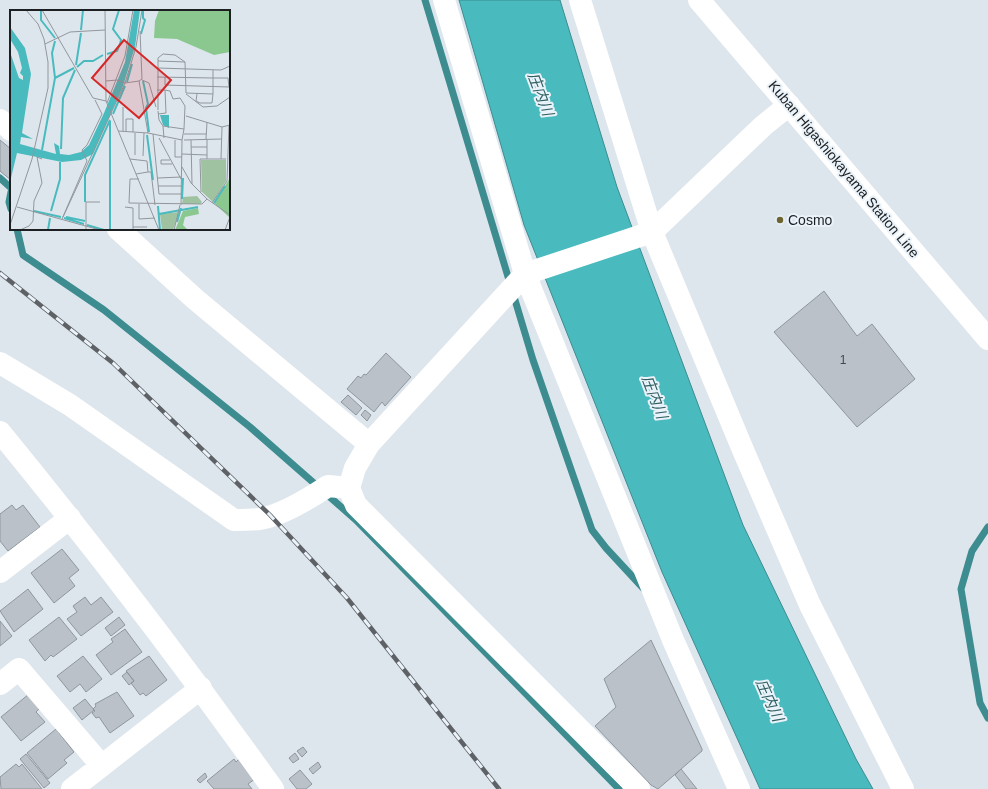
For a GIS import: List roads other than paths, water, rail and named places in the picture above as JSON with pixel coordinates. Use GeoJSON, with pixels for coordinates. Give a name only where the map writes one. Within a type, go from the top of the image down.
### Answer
{"type":"FeatureCollection","features":[{"type":"Feature","properties":{"kind":"street"},"geometry":{"type":"LineString","coordinates":[[444,0],[520,281],[673,640],[739,789]]}},
{"type":"Feature","properties":{"kind":"street"},"geometry":{"type":"LineString","coordinates":[[580,0],[648,233],[810,605],[904,789]]}},
{"type":"Feature","properties":{"kind":"street","name":"Kuban Higashiokayama Station Line"},"geometry":{"type":"LineString","coordinates":[[699,0],[988,339]]}},
{"type":"Feature","properties":{"kind":"street"},"geometry":{"type":"LineString","coordinates":[[640,789],[356,505],[349,488],[355,468],[369,444],[520,281],[648,233],[763,126],[789,105]]}},
{"type":"Feature","properties":{"kind":"street"},"geometry":{"type":"LineString","coordinates":[[0,120],[10,129]]}},
{"type":"Feature","properties":{"kind":"street"},"geometry":{"type":"LineString","coordinates":[[119,230],[195,299],[369,444]]}},
{"type":"Feature","properties":{"kind":"street"},"geometry":{"type":"LineString","coordinates":[[0,363],[70,405],[234,520],[261,519],[306,501],[328,486],[349,488]]}},
{"type":"Feature","properties":{"kind":"street"},"geometry":{"type":"LineString","coordinates":[[0,432],[70,518],[200,688],[273,789]]}},
{"type":"Feature","properties":{"kind":"street"},"geometry":{"type":"LineString","coordinates":[[0,572],[70,518]]}},
{"type":"Feature","properties":{"kind":"street"},"geometry":{"type":"LineString","coordinates":[[0,684],[19,669],[101,765]]}},
{"type":"Feature","properties":{"kind":"street"},"geometry":{"type":"LineString","coordinates":[[72,789],[200,688]]}},
{"type":"Feature","properties":{"kind":"water","name":"庄内川"},"geometry":{"type":"Polygon","coordinates":[[[459,0],[560,0],[617,187],[743,525],[856,759],[873,789],[760,789],[662,572],[524,225],[459,0]]]}},
{"type":"Feature","properties":{"kind":"waterway"},"geometry":{"type":"LineString","coordinates":[[425,0],[533,360],[592,530],[606,548],[643,588]]}},
{"type":"Feature","properties":{"kind":"waterway"},"geometry":{"type":"LineString","coordinates":[[0,178],[10,187]]}},
{"type":"Feature","properties":{"kind":"waterway"},"geometry":{"type":"LineString","coordinates":[[10,197],[10,206]]}},
{"type":"Feature","properties":{"kind":"waterway"},"geometry":{"type":"LineString","coordinates":[[17,230],[23,255],[104,310],[250,427],[356,520],[619,789]]}},
{"type":"Feature","properties":{"kind":"waterway"},"geometry":{"type":"LineString","coordinates":[[988,527],[972,551],[961,589],[980,703],[988,718]]}},
{"type":"Feature","properties":{"kind":"railway"},"geometry":{"type":"LineString","coordinates":[[0,273],[113,363],[270,515],[347,598],[499,789]]}},
{"type":"Feature","properties":{"kind":"place","name":"Cosmo"},"geometry":{"type":"Point","coordinates":[780,220]}}]}
